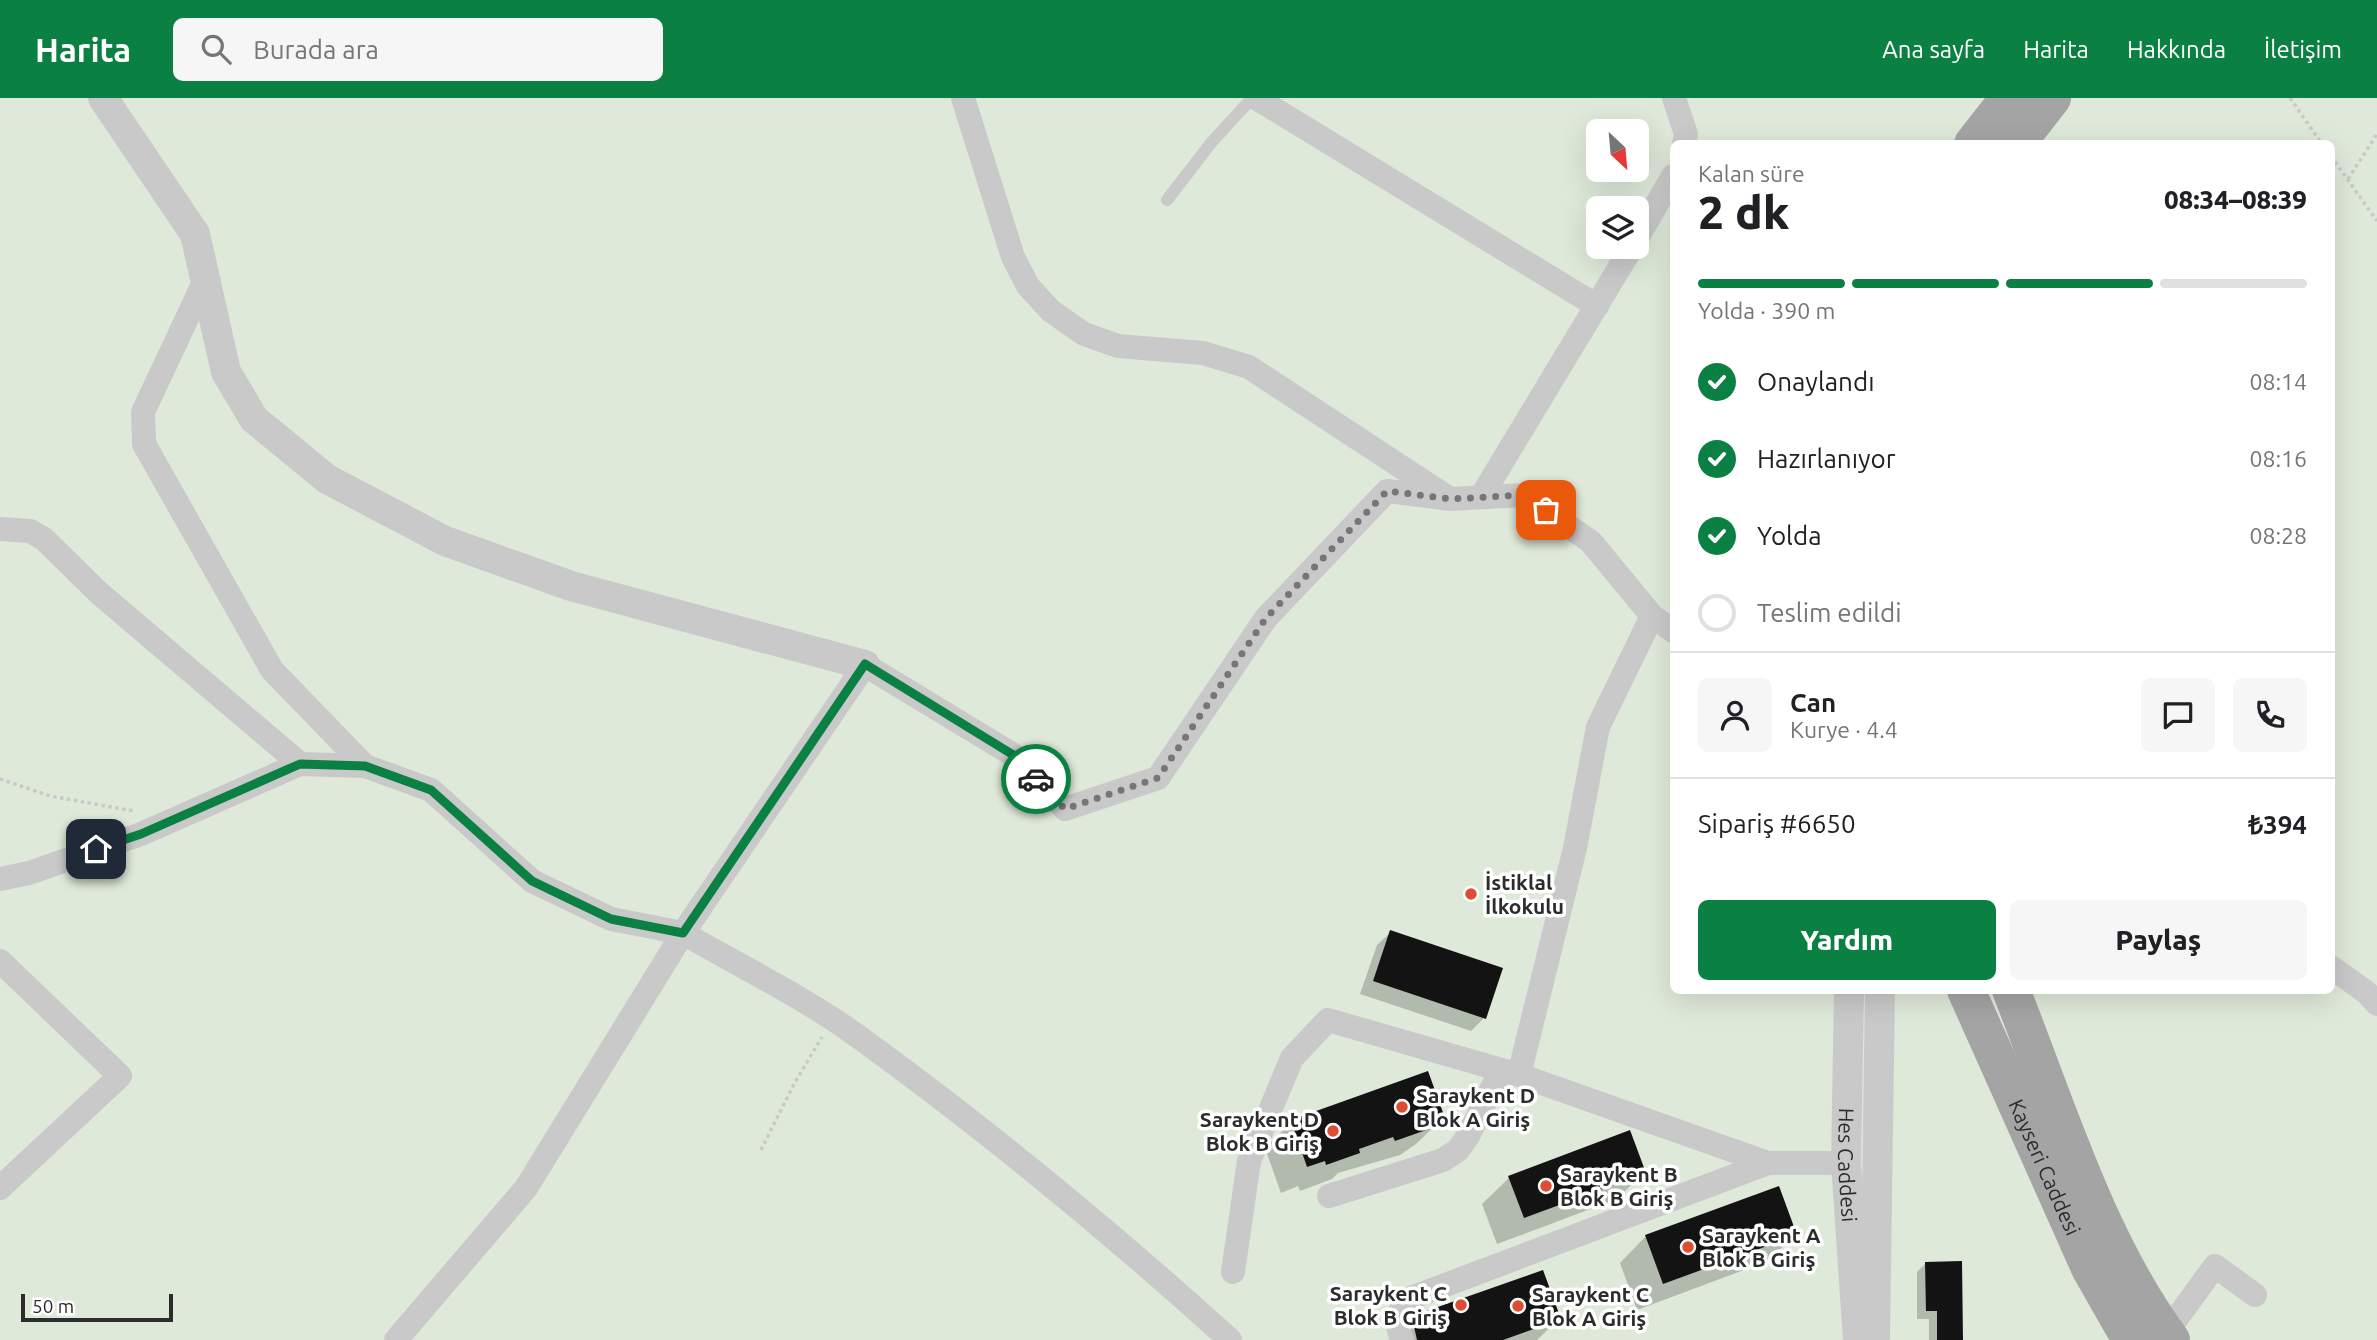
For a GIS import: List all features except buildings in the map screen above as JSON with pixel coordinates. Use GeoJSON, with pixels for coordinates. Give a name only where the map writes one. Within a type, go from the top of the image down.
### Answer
{"type":"FeatureCollection","features":[{"type":"Feature","properties":{"kind":"main road"},"geometry":{"type":"LineString","coordinates":[[1976,140],[2009,98]]}},
{"type":"Feature","properties":{"kind":"main road"},"geometry":{"type":"LineString","coordinates":[[2019,140],[2052,98]]}},
{"type":"Feature","properties":{"kind":"main road","name":"Kayseri Caddesi"},"geometry":{"type":"LineString","coordinates":[[1968,994],[2090,1268],[2107,1300],[2156,1338]]}},
{"type":"Feature","properties":{"kind":"main road","name":"Kayseri Caddesi"},"geometry":{"type":"LineString","coordinates":[[2013,994],[2111,1242],[2147,1308],[2156,1338]]}},
{"type":"Feature","properties":{"kind":"street"},"geometry":{"type":"LineString","coordinates":[[103,98],[195,234],[226,372],[254,419],[327,479],[445,541],[571,586],[865,664],[1015,756],[1065,809],[1158,778],[1266,618],[1387,491],[1451,499],[1524,495],[1591,542],[1652,616],[1670,629]]}},
{"type":"Feature","properties":{"kind":"street"},"geometry":{"type":"LineString","coordinates":[[962,98],[1013,257],[1028,286],[1051,311],[1084,334],[1118,346],[1203,353],[1249,367],[1451,499]]}},
{"type":"Feature","properties":{"kind":"street"},"geometry":{"type":"LineString","coordinates":[[1254,98],[1597,306]]}},
{"type":"Feature","properties":{"kind":"street"},"geometry":{"type":"LineString","coordinates":[[1674,98],[1686,134],[1685,140]]}},
{"type":"Feature","properties":{"kind":"street"},"geometry":{"type":"LineString","coordinates":[[1649,218],[1670,181]]}},
{"type":"Feature","properties":{"kind":"street"},"geometry":{"type":"LineString","coordinates":[[1481,497],[1625,259]]}},
{"type":"Feature","properties":{"kind":"street"},"geometry":{"type":"LineString","coordinates":[[205,280],[143,412],[144,444],[272,670],[365,766]]}},
{"type":"Feature","properties":{"kind":"street"},"geometry":{"type":"LineString","coordinates":[[0,529],[30,531],[44,538],[99,593],[300,764]]}},
{"type":"Feature","properties":{"kind":"street"},"geometry":{"type":"LineString","coordinates":[[1329,1196],[1443,1160],[1458,1150],[1510,1072],[1575,848],[1598,727],[1652,616]]}},
{"type":"Feature","properties":{"kind":"street"},"geometry":{"type":"LineString","coordinates":[[396,1340],[526,1188],[683,933],[865,664]]}},
{"type":"Feature","properties":{"kind":"street"},"geometry":{"type":"LineString","coordinates":[[0,879],[29,873],[141,834],[300,764],[365,766],[431,790],[532,881],[611,919],[683,933],[854,1033],[1012,1154],[1150,1267],[1230,1340]]}},
{"type":"Feature","properties":{"kind":"street"},"geometry":{"type":"LineString","coordinates":[[0,961],[120,1076],[0,1188]]}},
{"type":"Feature","properties":{"kind":"street"},"geometry":{"type":"LineString","coordinates":[[2335,970],[2366,992],[2377,1004]]}},
{"type":"Feature","properties":{"kind":"street","name":"Hes Caddesi"},"geometry":{"type":"LineString","coordinates":[[1849,994],[1846,1163],[1858,1340]]}},
{"type":"Feature","properties":{"kind":"street","name":"Hes Caddesi"},"geometry":{"type":"LineString","coordinates":[[1875,1340],[1880,994]]}},
{"type":"Feature","properties":{"kind":"street"},"geometry":{"type":"LineString","coordinates":[[1233,1272],[1249,1161],[1292,1058],[1328,1020],[1510,1072],[1768,1163],[1846,1163]]}},
{"type":"Feature","properties":{"kind":"street"},"geometry":{"type":"LineString","coordinates":[[1402,1340],[1397,1320],[1399,1311],[1411,1298],[1768,1163]]}},
{"type":"Feature","properties":{"kind":"street"},"geometry":{"type":"LineString","coordinates":[[2156,1338],[2215,1266],[2255,1295]]}},
{"type":"Feature","properties":{"kind":"street"},"geometry":{"type":"LineString","coordinates":[[2107,1300],[2110,1340]]}},
{"type":"Feature","properties":{"kind":"lane"},"geometry":{"type":"LineString","coordinates":[[1167,200],[1211,143],[1254,98]]}},
{"type":"Feature","properties":{"kind":"path"},"geometry":{"type":"LineString","coordinates":[[2290,98],[2319,140]]}},
{"type":"Feature","properties":{"kind":"path"},"geometry":{"type":"LineString","coordinates":[[2348,179],[2377,134]]}},
{"type":"Feature","properties":{"kind":"path"},"geometry":{"type":"LineString","coordinates":[[2335,161],[2377,221]]}},
{"type":"Feature","properties":{"kind":"path"},"geometry":{"type":"LineString","coordinates":[[0,779],[50,796],[132,811],[146,810]]}},
{"type":"Feature","properties":{"kind":"path"},"geometry":{"type":"LineString","coordinates":[[761,1150],[794,1084],[832,1021]]}},
{"type":"Feature","properties":{"kind":"green space"},"geometry":{"type":"Polygon","coordinates":[[[0,98],[2377,98],[2377,1340],[0,1340],[0,98]]]}},
{"type":"Feature","properties":{"kind":"way so far"},"geometry":{"type":"LineString","coordinates":[[1036,779],[1065,809],[1158,778],[1266,618],[1387,491],[1451,499],[1524,495],[1546,510]]}},
{"type":"Feature","properties":{"kind":"place","name":"İstiklal İlkokulu"},"geometry":{"type":"Point","coordinates":[1471,894]}},
{"type":"Feature","properties":{"kind":"place","name":"Saraykent D Blok A Giriş"},"geometry":{"type":"Point","coordinates":[1402,1107]}},
{"type":"Feature","properties":{"kind":"place","name":"Saraykent D Blok B Giriş"},"geometry":{"type":"Point","coordinates":[1333,1131]}},
{"type":"Feature","properties":{"kind":"place","name":"Saraykent B Blok B Giriş"},"geometry":{"type":"Point","coordinates":[1546,1186]}},
{"type":"Feature","properties":{"kind":"place","name":"Saraykent A Blok B Giriş"},"geometry":{"type":"Point","coordinates":[1688,1247]}},
{"type":"Feature","properties":{"kind":"place","name":"Saraykent C Blok B Giriş"},"geometry":{"type":"Point","coordinates":[1461,1305]}},
{"type":"Feature","properties":{"kind":"place","name":"Saraykent C Blok A Giriş"},"geometry":{"type":"Point","coordinates":[1518,1306]}},
{"type":"Feature","properties":{"kind":"route"},"geometry":{"type":"LineString","coordinates":[[96,849],[141,834],[300,764],[365,766],[431,790],[532,881],[611,919],[683,933],[865,664],[1015,756],[1036,779]]}}]}
